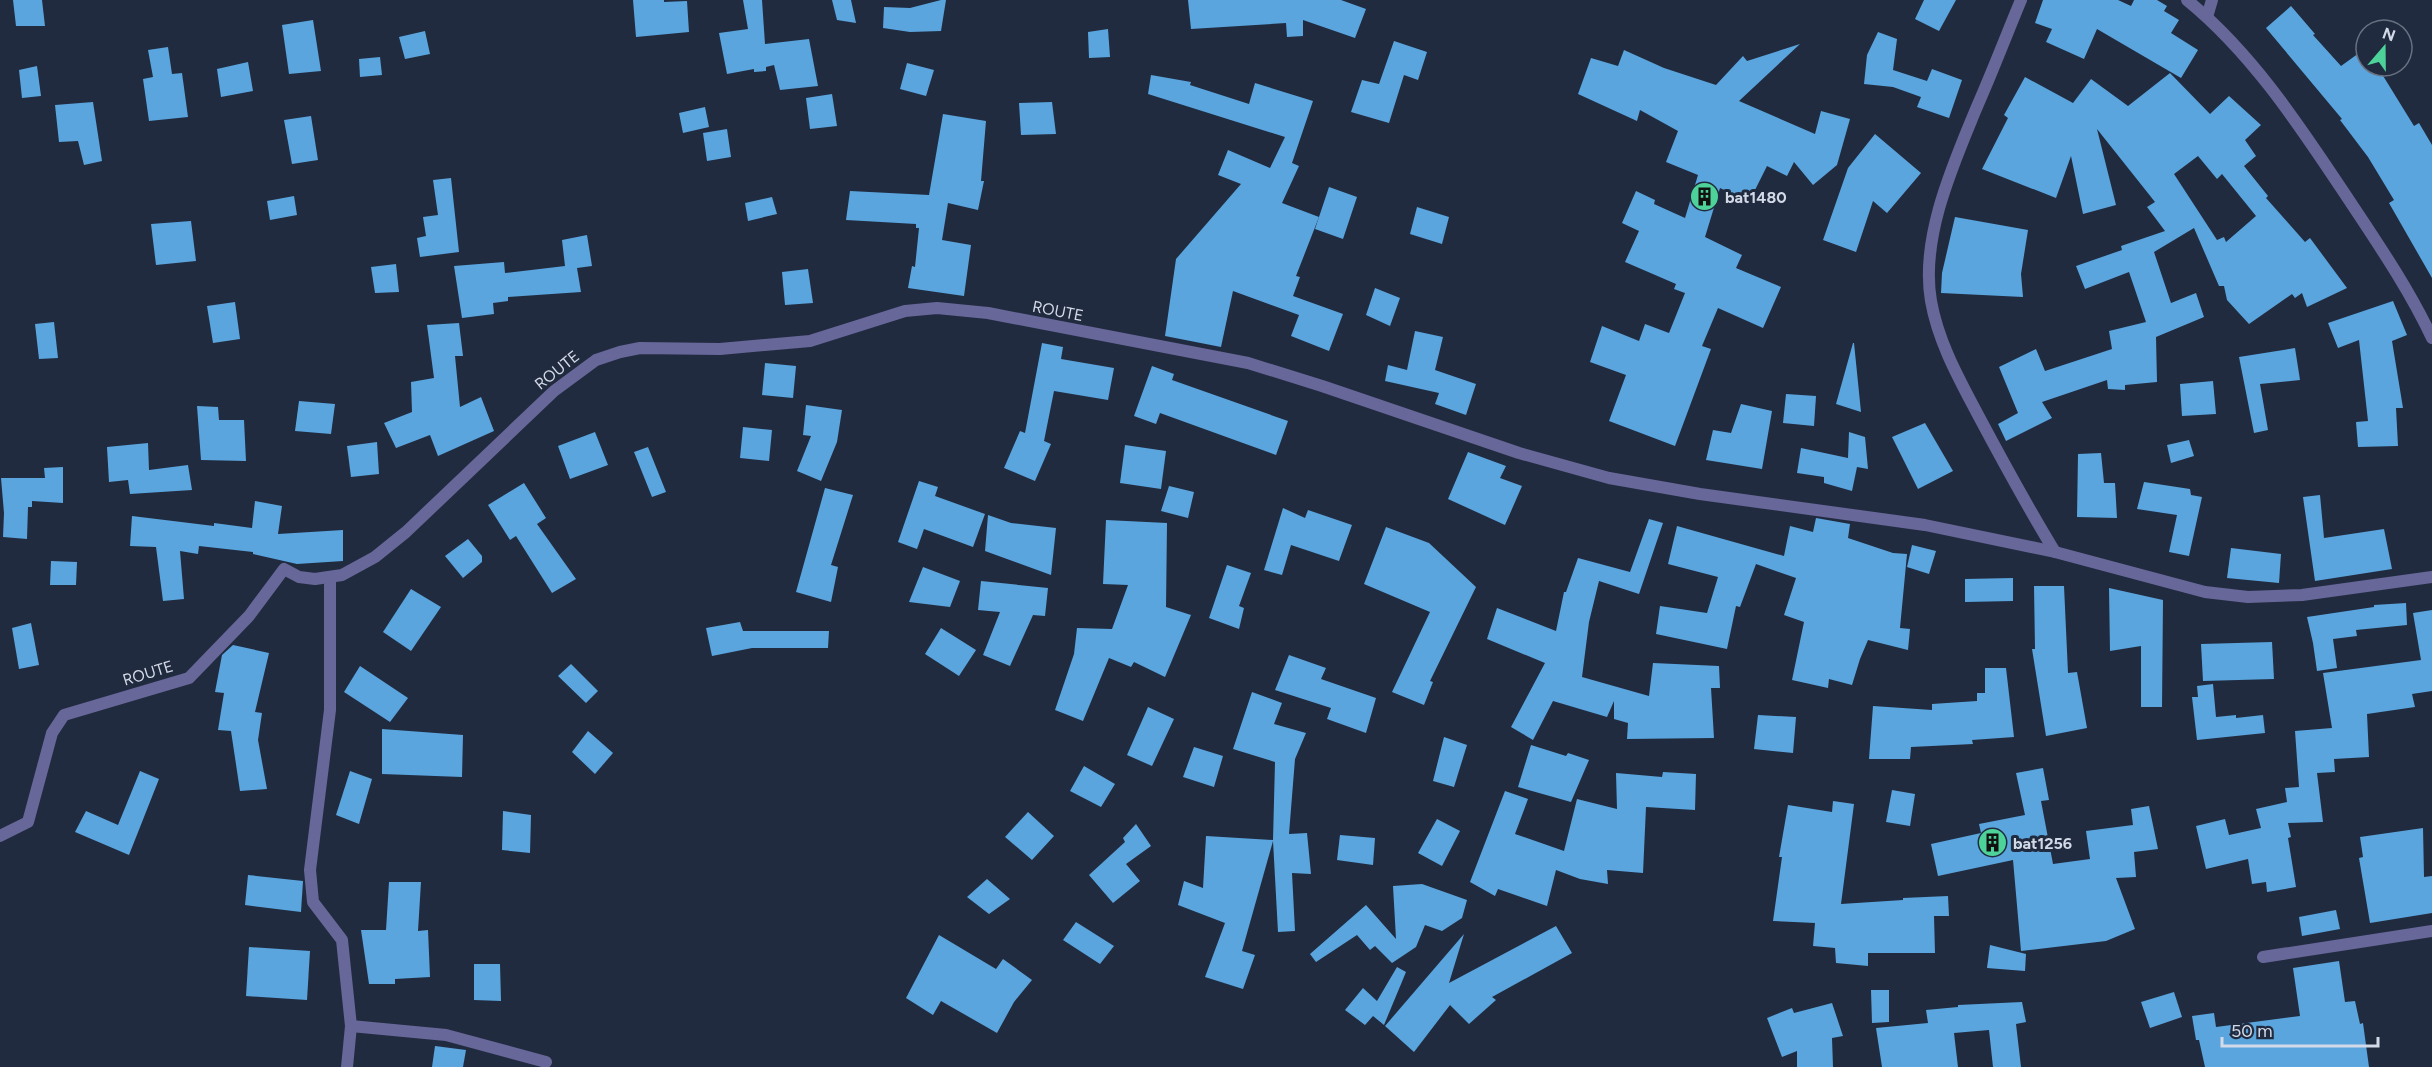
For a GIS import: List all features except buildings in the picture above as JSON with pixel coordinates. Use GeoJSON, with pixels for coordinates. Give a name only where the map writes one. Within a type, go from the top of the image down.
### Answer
{"type":"FeatureCollection","features":[{"type":"Feature","properties":{"kind":"street"},"geometry":{"type":"LineString","coordinates":[[2021,0],[1944,186],[1933,239],[1929,272],[1930,300],[1951,364],[2019,492],[2055,552]]}},
{"type":"Feature","properties":{"kind":"street"},"geometry":{"type":"LineString","coordinates":[[2187,0],[2207,16],[2255,69],[2304,133],[2380,246],[2432,338]]}},
{"type":"Feature","properties":{"kind":"street"},"geometry":{"type":"LineString","coordinates":[[2207,16],[2212,0]]}},
{"type":"Feature","properties":{"kind":"street","name":"ROUTE"},"geometry":{"type":"LineString","coordinates":[[0,836],[28,822],[52,733],[64,715],[189,678],[249,616],[284,569],[299,577],[315,579],[342,575],[375,557],[406,532],[554,391],[596,360],[640,348],[720,349],[810,340],[905,311],[937,308],[988,313],[1248,363],[1519,453],[1609,478],[1700,494],[1925,525],[2055,552],[2205,592],[2248,597],[2302,595],[2432,577]]}},
{"type":"Feature","properties":{"kind":"street"},"geometry":{"type":"LineString","coordinates":[[330,577],[330,710],[310,870],[313,902],[342,940],[351,1026],[347,1067]]}},
{"type":"Feature","properties":{"kind":"street"},"geometry":{"type":"LineString","coordinates":[[2264,957],[2432,931]]}},
{"type":"Feature","properties":{"kind":"street"},"geometry":{"type":"LineString","coordinates":[[351,1026],[446,1035],[546,1062]]}},
{"type":"Feature","properties":{"kind":"place","name":"bat1480"},"geometry":{"type":"Point","coordinates":[1704,197]}},
{"type":"Feature","properties":{"kind":"place","name":"bat1256"},"geometry":{"type":"Point","coordinates":[1992,843]}}]}
